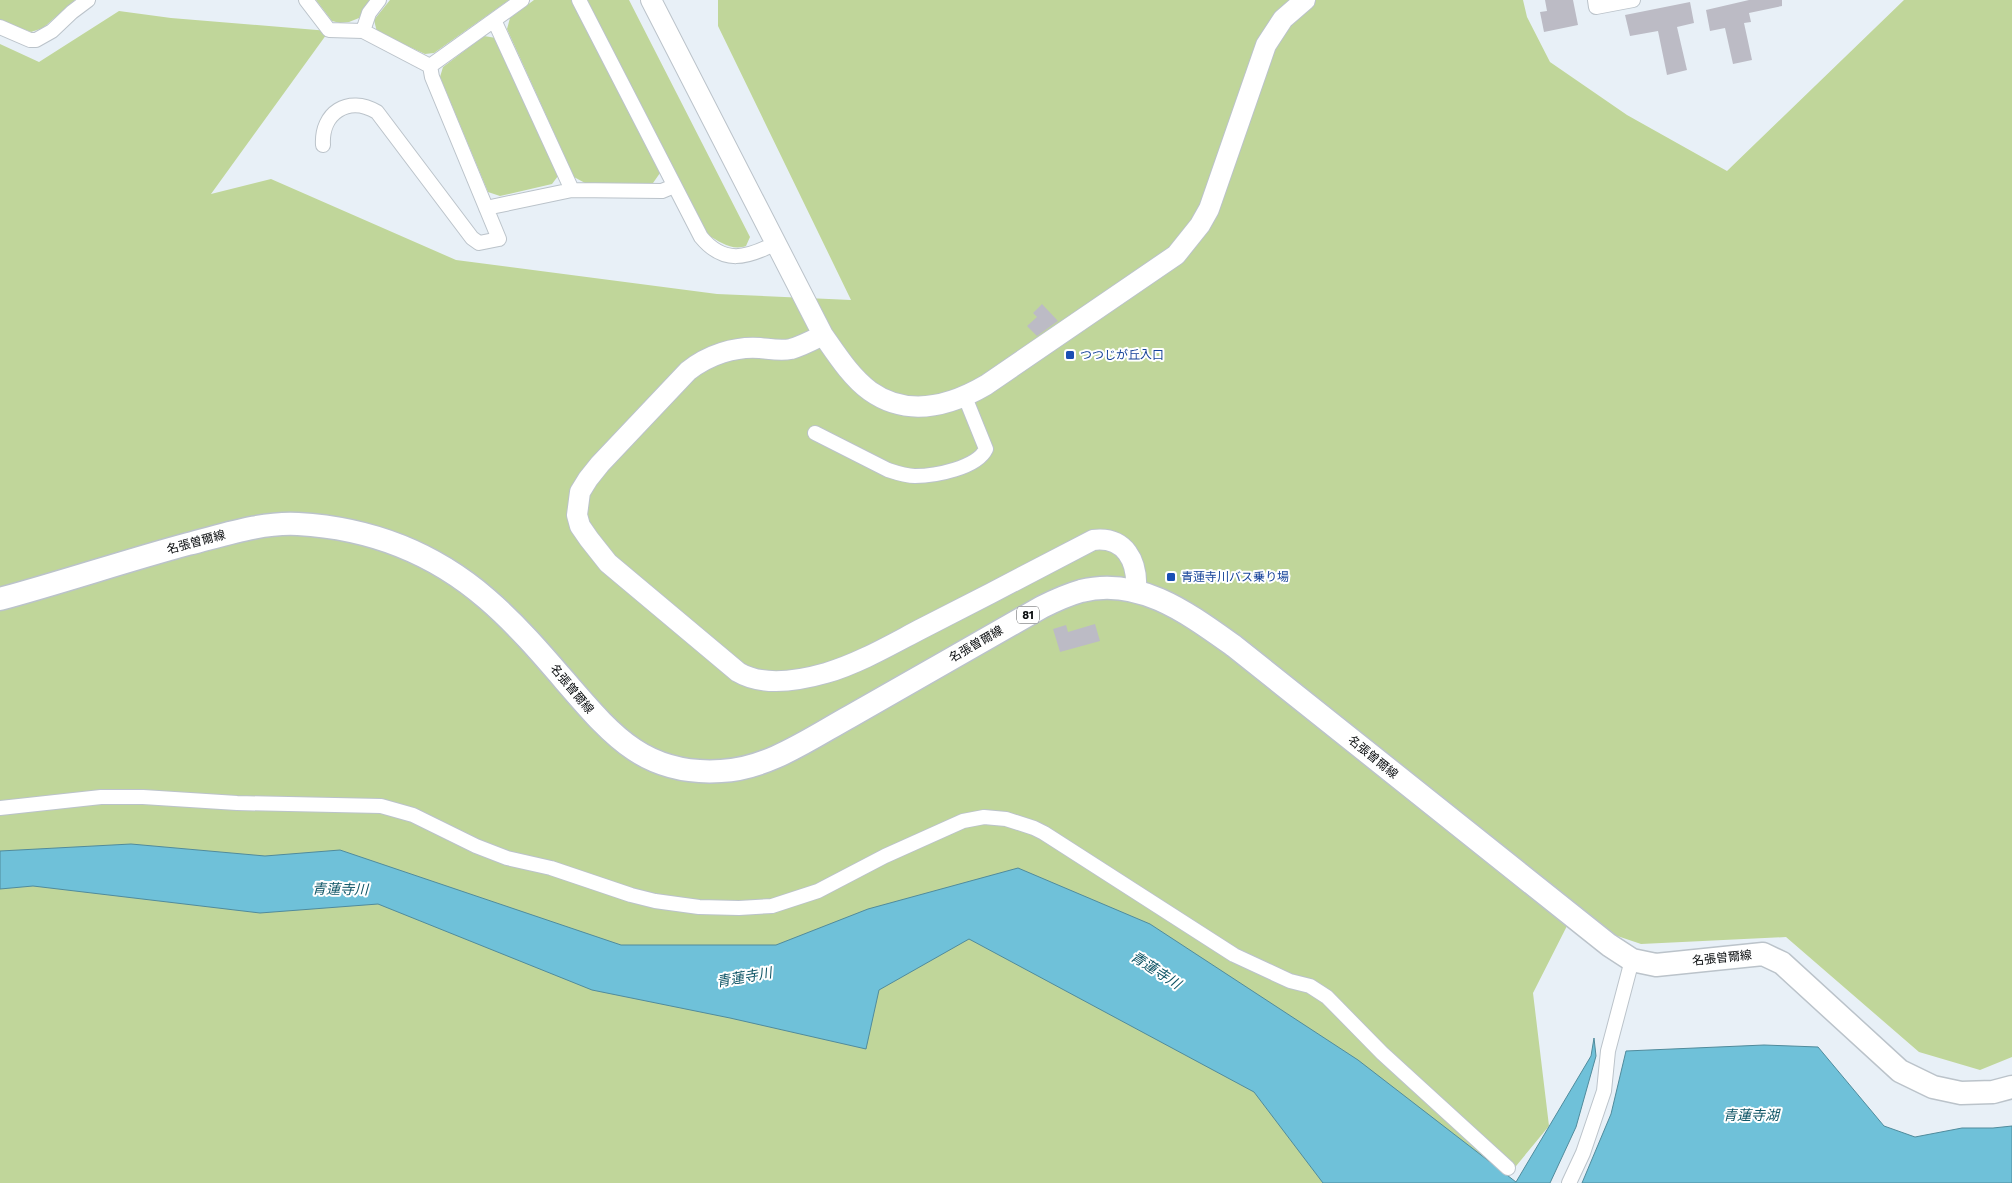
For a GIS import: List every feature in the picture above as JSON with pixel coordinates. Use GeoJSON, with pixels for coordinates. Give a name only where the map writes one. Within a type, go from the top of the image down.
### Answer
{"type":"FeatureCollection","features":[{"type":"Feature","properties":{"kind":"main road","name":"名張曽爾線"},"geometry":{"type":"LineString","coordinates":[[0,600],[174,548],[266,526],[301,524],[347,530],[404,546],[426,557],[469,585],[488,600],[538,650],[595,717],[612,734],[643,756],[690,771],[708,772],[738,769],[769,760],[1042,607],[1062,598],[1081,591],[1102,588],[1136,590],[1160,599],[1196,619],[1234,646],[1601,939],[1632,960],[1656,965],[1763,954],[1782,963],[1900,1070],[1933,1087],[1961,1093],[1993,1092],[2012,1087]]}},
{"type":"Feature","properties":{"kind":"street"},"geometry":{"type":"LineString","coordinates":[[0,27],[30,40],[36,40],[52,31],[88,0]]}},
{"type":"Feature","properties":{"kind":"street"},"geometry":{"type":"LineString","coordinates":[[306,0],[329,30],[363,31],[430,66]]}},
{"type":"Feature","properties":{"kind":"street"},"geometry":{"type":"LineString","coordinates":[[363,31],[370,12],[379,0]]}},
{"type":"Feature","properties":{"kind":"street"},"geometry":{"type":"LineString","coordinates":[[430,66],[522,0]]}},
{"type":"Feature","properties":{"kind":"street"},"geometry":{"type":"LineString","coordinates":[[578,0],[701,237],[713,248],[727,256],[743,257],[752,255],[776,243]]}},
{"type":"Feature","properties":{"kind":"street"},"geometry":{"type":"LineString","coordinates":[[651,0],[823,336],[856,378],[870,391],[886,400],[903,405],[921,407],[944,404],[965,397],[1176,255],[1189,241],[1209,209],[1266,45],[1283,19],[1305,0]]}},
{"type":"Feature","properties":{"kind":"street"},"geometry":{"type":"LineString","coordinates":[[1595,0],[1596,7],[1633,0]]}},
{"type":"Feature","properties":{"kind":"street"},"geometry":{"type":"LineString","coordinates":[[494,20],[572,190]]}},
{"type":"Feature","properties":{"kind":"street"},"geometry":{"type":"LineString","coordinates":[[323,146],[323,130],[334,113],[351,105],[370,108],[376,112],[472,238],[479,243],[499,239],[432,77],[430,66]]}},
{"type":"Feature","properties":{"kind":"street"},"geometry":{"type":"LineString","coordinates":[[486,208],[572,190],[662,191],[674,186]]}},
{"type":"Feature","properties":{"kind":"street"},"geometry":{"type":"LineString","coordinates":[[823,336],[792,349],[741,348],[699,362],[688,371],[600,464],[580,492],[577,515],[580,526],[599,553],[619,573],[738,672],[758,681],[771,681],[808,678],[840,669],[983,598],[1093,540],[1104,538],[1111,540],[1117,542],[1126,550],[1133,562],[1137,579],[1136,590]]}},
{"type":"Feature","properties":{"kind":"street"},"geometry":{"type":"LineString","coordinates":[[815,433],[899,474],[914,476],[960,468],[978,459],[986,450],[965,397]]}},
{"type":"Feature","properties":{"kind":"street"},"geometry":{"type":"LineString","coordinates":[[0,808],[102,797],[142,797],[237,804],[381,806],[413,815],[491,852],[559,870],[631,895],[655,901],[699,907],[739,908],[772,906],[818,891],[885,856],[964,821],[984,817],[1006,819],[1044,833],[1234,955],[1290,980],[1310,986],[1327,997],[1382,1053],[1508,1168]]}},
{"type":"Feature","properties":{"kind":"street"},"geometry":{"type":"LineString","coordinates":[[1569,1183],[1583,1153],[1604,1091],[1608,1052],[1632,960]]}},
{"type":"Feature","properties":{"kind":"green space"},"geometry":{"type":"Polygon","coordinates":[[[0,0],[75,0],[43,28],[31,32],[0,20],[0,0]]]}},
{"type":"Feature","properties":{"kind":"green space"},"geometry":{"type":"Polygon","coordinates":[[[316,0],[370,0],[359,18],[340,23],[332,21],[316,0]]]}},
{"type":"Feature","properties":{"kind":"green space"},"geometry":{"type":"Polygon","coordinates":[[[390,0],[509,0],[434,53],[425,54],[377,32],[374,20],[390,0]]]}},
{"type":"Feature","properties":{"kind":"green space"},"geometry":{"type":"Polygon","coordinates":[[[534,0],[572,0],[660,173],[653,183],[585,183],[574,177],[507,29],[510,18],[534,0]]]}},
{"type":"Feature","properties":{"kind":"green space"},"geometry":{"type":"Polygon","coordinates":[[[587,0],[629,0],[750,237],[746,246],[731,247],[708,235],[587,0]]]}},
{"type":"Feature","properties":{"kind":"green space"},"geometry":{"type":"Polygon","coordinates":[[[718,0],[1523,0],[1527,17],[1550,62],[1627,115],[1727,171],[1904,0],[2012,0],[2012,1057],[1980,1070],[1919,1052],[1786,937],[1641,944],[1570,920],[1533,993],[1549,1126],[1502,1183],[0,1183],[0,44],[39,62],[119,11],[171,18],[329,31],[211,194],[271,179],[456,260],[717,294],[851,300],[718,26],[718,0]]]}},
{"type":"Feature","properties":{"kind":"green space"},"geometry":{"type":"Polygon","coordinates":[[[484,36],[496,38],[558,176],[552,184],[500,196],[488,192],[440,77],[443,67],[484,36]]]}},
{"type":"Feature","properties":{"kind":"water","name":"青蓮寺川"},"geometry":{"type":"Polygon","coordinates":[[[131,844],[265,856],[340,850],[621,945],[776,945],[868,909],[1018,868],[1150,924],[1358,1060],[1516,1182],[1591,1056],[1594,1038],[1596,1056],[1576,1127],[1550,1183],[1323,1183],[1254,1092],[969,939],[879,990],[866,1049],[730,1018],[592,990],[378,904],[260,913],[33,886],[0,889],[0,851],[131,844]]]}},
{"type":"Feature","properties":{"kind":"water","name":"青蓮寺湖"},"geometry":{"type":"Polygon","coordinates":[[[1764,1045],[1818,1047],[1884,1126],[1915,1137],[1962,1128],[2012,1126],[2012,1183],[1582,1183],[1611,1114],[1626,1051],[1764,1045]]]}},
{"type":"Feature","properties":{"kind":"building"},"geometry":{"type":"Polygon","coordinates":[[[1545,0],[1573,0],[1578,25],[1544,32],[1540,12],[1547,11],[1545,0]]]}},
{"type":"Feature","properties":{"kind":"building"},"geometry":{"type":"Polygon","coordinates":[[[1749,0],[1782,0],[1782,6],[1749,13],[1751,22],[1744,23],[1752,60],[1733,64],[1725,28],[1710,31],[1706,10],[1749,0]]]}},
{"type":"Feature","properties":{"kind":"building"},"geometry":{"type":"Polygon","coordinates":[[[1690,2],[1694,23],[1677,27],[1687,70],[1667,75],[1658,31],[1630,36],[1625,15],[1690,2]]]}},
{"type":"Feature","properties":{"kind":"building"},"geometry":{"type":"Polygon","coordinates":[[[1042,304],[1058,321],[1037,336],[1027,326],[1037,317],[1033,313],[1042,304]]]}},
{"type":"Feature","properties":{"kind":"building"},"geometry":{"type":"Polygon","coordinates":[[[1095,624],[1100,641],[1060,652],[1053,629],[1066,625],[1068,632],[1095,624]]]}},
{"type":"Feature","properties":{"kind":"place","name":"つつじが丘入口"},"geometry":{"type":"Point","coordinates":[1070,355]}},
{"type":"Feature","properties":{"kind":"place","name":"青蓮寺川バス乗り場"},"geometry":{"type":"Point","coordinates":[1171,577]}}]}
